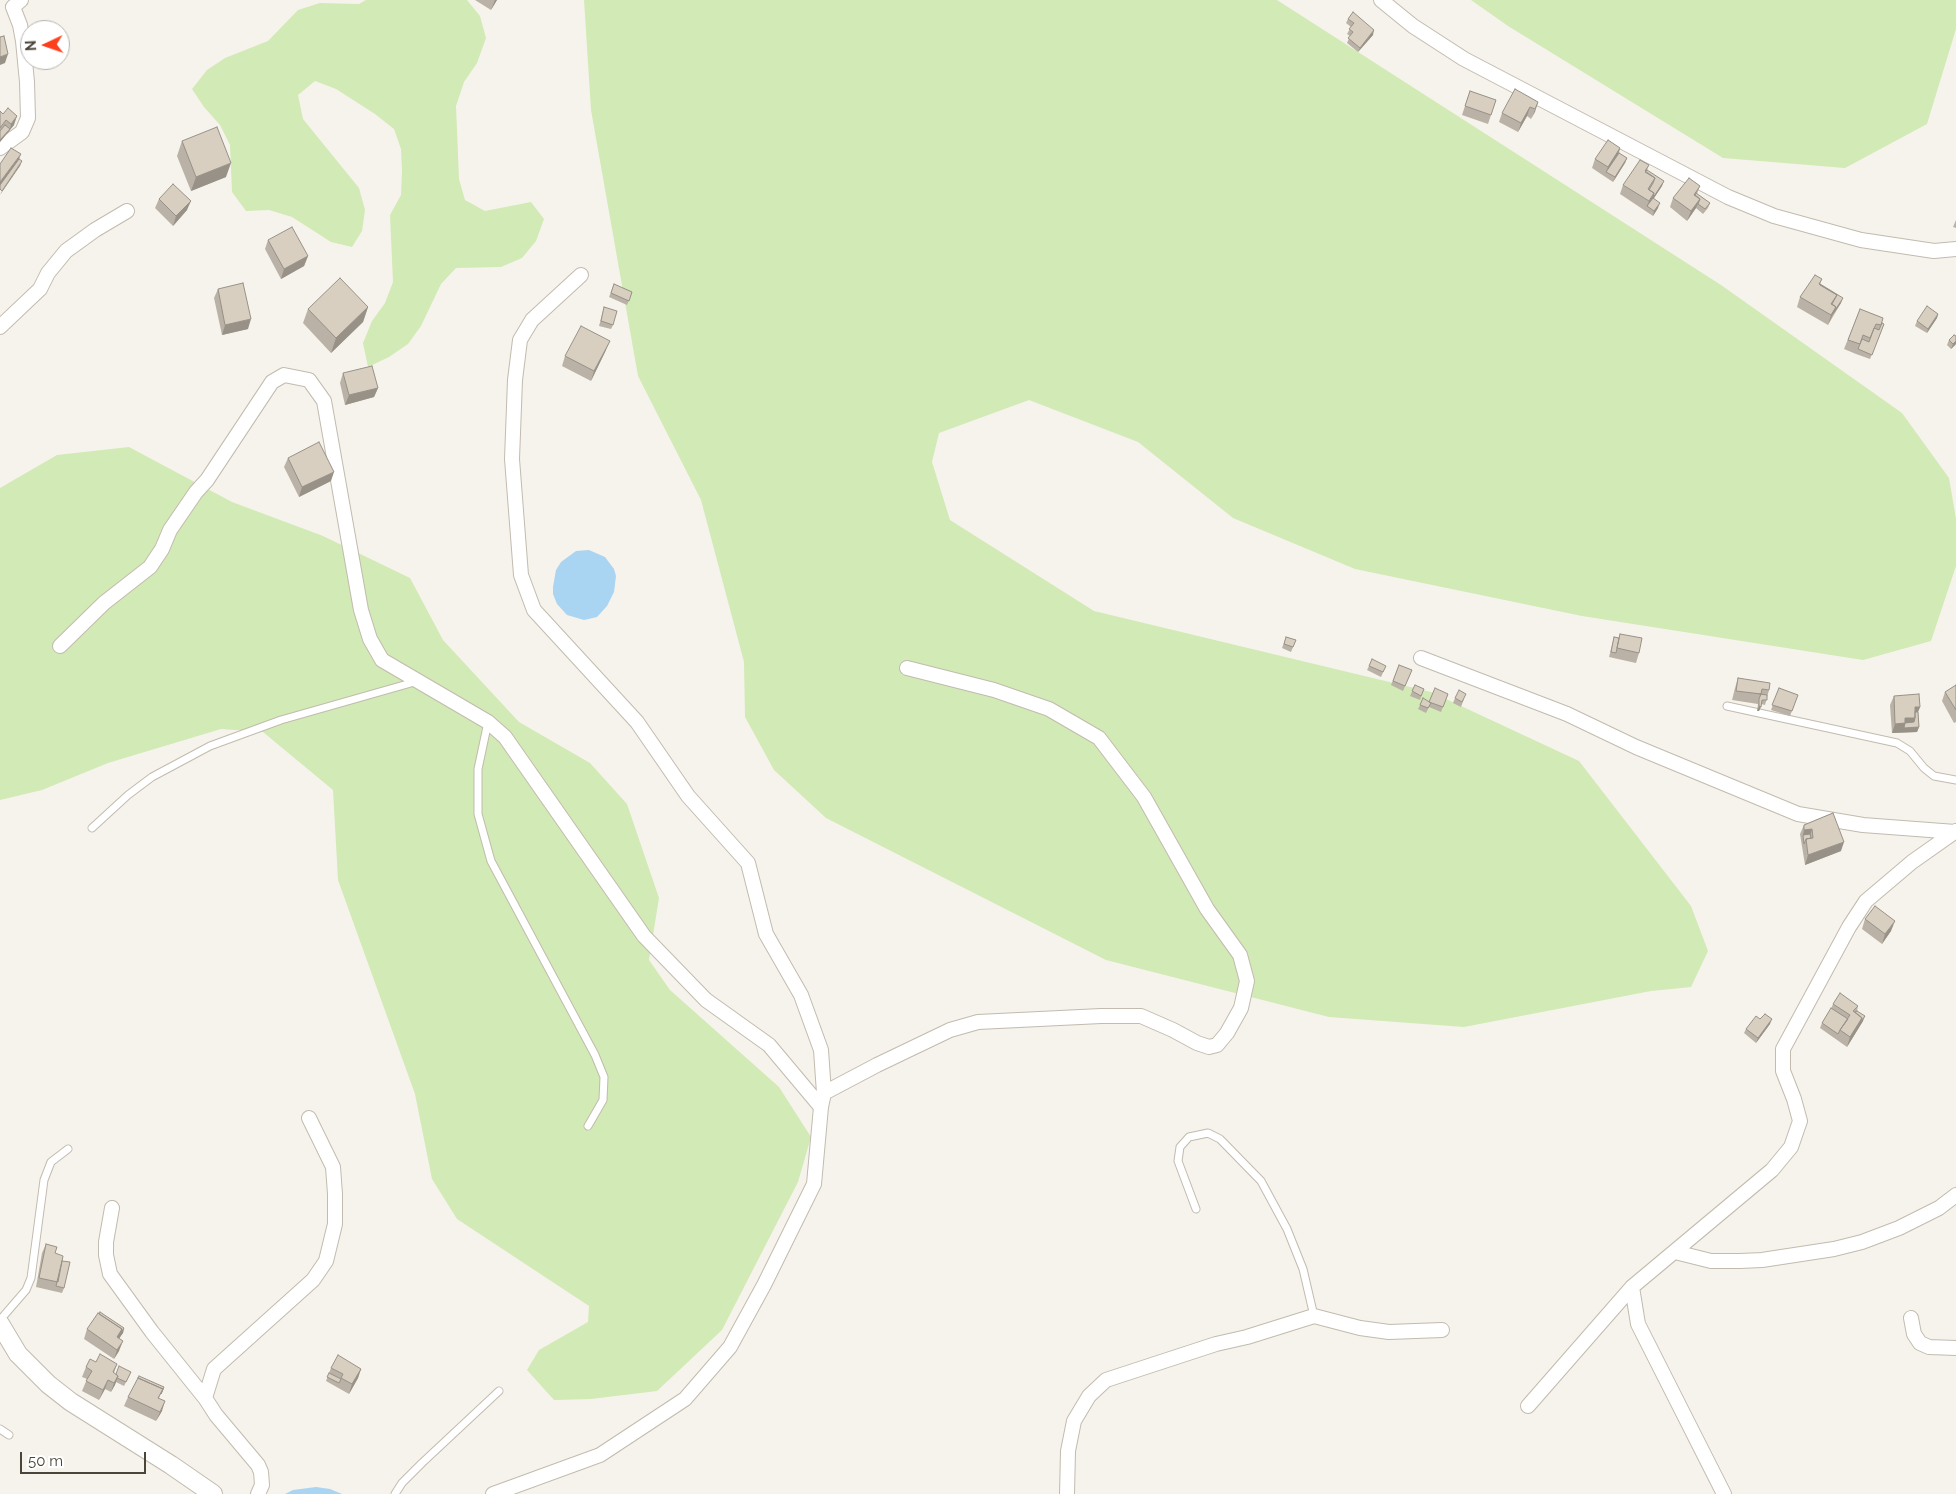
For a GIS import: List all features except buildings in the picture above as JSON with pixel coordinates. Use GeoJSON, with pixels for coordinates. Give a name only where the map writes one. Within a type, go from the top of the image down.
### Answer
{"type":"FeatureCollection","features":[{"type":"Feature","properties":{"kind":"street"},"geometry":{"type":"LineString","coordinates":[[1380,0],[1413,26],[1464,59],[1728,198],[1774,216],[1860,240],[1934,250],[1956,249]]}},
{"type":"Feature","properties":{"kind":"street"},"geometry":{"type":"LineString","coordinates":[[0,148],[22,132],[28,118],[23,41],[20,25],[11,4]]}},
{"type":"Feature","properties":{"kind":"street"},"geometry":{"type":"LineString","coordinates":[[0,328],[40,289],[48,273],[66,251],[95,230],[127,211]]}},
{"type":"Feature","properties":{"kind":"street"},"geometry":{"type":"LineString","coordinates":[[493,1494],[600,1455],[685,1399],[730,1347],[764,1285],[814,1184],[824,1093],[821,1050],[801,995],[766,934],[748,862],[688,796],[637,722],[534,610],[521,574],[512,459],[515,380],[520,340],[532,320],[581,275]]}},
{"type":"Feature","properties":{"kind":"street"},"geometry":{"type":"LineString","coordinates":[[60,646],[104,603],[139,578],[150,567],[162,549],[170,530],[196,492],[207,480],[272,382],[284,375],[309,380],[324,401],[361,610],[370,639],[382,660],[488,722],[505,737],[644,936],[706,1000],[769,1045],[821,1107]]}},
{"type":"Feature","properties":{"kind":"street"},"geometry":{"type":"LineString","coordinates":[[1421,658],[1567,714],[1636,748],[1798,814],[1863,825],[1956,832]]}},
{"type":"Feature","properties":{"kind":"street"},"geometry":{"type":"LineString","coordinates":[[824,1093],[950,1030],[978,1022],[1141,1016],[1197,1043],[1210,1047],[1218,1045],[1242,1008],[1247,981],[1240,955],[1207,909],[1144,797],[1099,738],[1049,709],[994,690],[907,668]]}},
{"type":"Feature","properties":{"kind":"street"},"geometry":{"type":"LineString","coordinates":[[1528,1406],[1632,1287],[1772,1170],[1790,1147],[1800,1121],[1794,1099],[1783,1072],[1783,1049],[1848,927],[1866,901],[1912,862],[1956,832]]}},
{"type":"Feature","properties":{"kind":"street"},"geometry":{"type":"LineString","coordinates":[[205,1398],[214,1369],[313,1280],[326,1261],[335,1224],[333,1167],[309,1118]]}},
{"type":"Feature","properties":{"kind":"street"},"geometry":{"type":"LineString","coordinates":[[1675,1252],[1711,1261],[1740,1261],[1762,1260],[1834,1249],[1862,1242],[1900,1228],[1939,1208],[1956,1195]]}},
{"type":"Feature","properties":{"kind":"street"},"geometry":{"type":"LineString","coordinates":[[112,1208],[106,1242],[106,1255],[110,1274],[216,1415],[258,1465],[262,1472],[262,1485],[258,1494]]}},
{"type":"Feature","properties":{"kind":"street"},"geometry":{"type":"LineString","coordinates":[[1632,1287],[1638,1324],[1724,1494]]}},
{"type":"Feature","properties":{"kind":"street"},"geometry":{"type":"LineString","coordinates":[[1067,1494],[1068,1451],[1074,1420],[1089,1396],[1106,1380],[1207,1347],[1247,1337],[1314,1316],[1360,1328],[1389,1332],[1442,1330]]}},
{"type":"Feature","properties":{"kind":"street"},"geometry":{"type":"LineString","coordinates":[[1911,1318],[1914,1334],[1920,1343],[1929,1348],[1956,1348]]}},
{"type":"Feature","properties":{"kind":"street"},"geometry":{"type":"LineString","coordinates":[[0,1322],[18,1354],[48,1384],[71,1402],[171,1465],[213,1494]]}},
{"type":"Feature","properties":{"kind":"lane"},"geometry":{"type":"LineString","coordinates":[[92,828],[122,800],[152,777],[210,746],[281,720],[418,681]]}},
{"type":"Feature","properties":{"kind":"lane"},"geometry":{"type":"LineString","coordinates":[[1728,706],[1897,744],[1910,751],[1924,768],[1934,776],[1956,780]]}},
{"type":"Feature","properties":{"kind":"lane"},"geometry":{"type":"LineString","coordinates":[[488,722],[478,769],[478,814],[491,861],[595,1055],[604,1077],[603,1100],[588,1126]]}},
{"type":"Feature","properties":{"kind":"lane"},"geometry":{"type":"LineString","coordinates":[[1196,1209],[1178,1161],[1180,1147],[1189,1136],[1208,1133],[1220,1139],[1261,1181],[1287,1229],[1304,1269],[1314,1316]]}},
{"type":"Feature","properties":{"kind":"lane"},"geometry":{"type":"LineString","coordinates":[[0,1322],[26,1290],[31,1278],[44,1180],[51,1162],[68,1149]]}},
{"type":"Feature","properties":{"kind":"lane"},"geometry":{"type":"LineString","coordinates":[[395,1494],[402,1483],[422,1463],[499,1391]]}},
{"type":"Feature","properties":{"kind":"lane"},"geometry":{"type":"LineString","coordinates":[[0,1429],[9,1435]]}},
{"type":"Feature","properties":{"kind":"green space"},"geometry":{"type":"Polygon","coordinates":[[[366,0],[467,0],[480,16],[486,38],[477,63],[464,82],[456,106],[459,179],[465,200],[485,211],[531,202],[544,219],[536,241],[522,258],[501,267],[456,268],[441,284],[421,326],[408,344],[389,357],[368,367],[363,343],[372,321],[385,303],[393,282],[390,215],[401,195],[402,171],[401,149],[394,129],[375,114],[336,89],[315,81],[298,95],[303,119],[359,188],[365,210],[362,231],[352,247],[331,242],[292,217],[269,210],[246,211],[232,192],[230,145],[220,125],[204,107],[192,89],[207,70],[225,58],[268,41],[298,10],[320,3],[359,4],[366,0]]]}},
{"type":"Feature","properties":{"kind":"green space"},"geometry":{"type":"Polygon","coordinates":[[[584,0],[1277,0],[1721,285],[1902,413],[1949,478],[1956,519],[1956,566],[1931,641],[1863,660],[1582,616],[1355,569],[1233,518],[1138,442],[1029,400],[939,433],[932,462],[950,520],[1094,611],[1431,692],[1579,761],[1691,906],[1708,951],[1691,987],[1651,991],[1464,1027],[1329,1017],[1106,960],[826,818],[774,770],[745,717],[744,662],[701,500],[638,376],[591,110],[584,0]]]}},
{"type":"Feature","properties":{"kind":"green space"},"geometry":{"type":"Polygon","coordinates":[[[1471,0],[1956,0],[1956,29],[1927,124],[1845,168],[1723,158],[1508,26],[1471,0]]]}},
{"type":"Feature","properties":{"kind":"green space"},"geometry":{"type":"Polygon","coordinates":[[[129,447],[232,502],[323,536],[410,578],[443,640],[519,722],[590,763],[627,804],[659,898],[649,960],[670,990],[779,1087],[811,1137],[798,1182],[722,1330],[657,1391],[591,1399],[554,1400],[527,1370],[539,1350],[588,1322],[589,1306],[457,1219],[432,1179],[415,1094],[338,880],[333,790],[263,732],[221,729],[108,763],[42,790],[0,800],[0,488],[57,455],[129,447]]]}},
{"type":"Feature","properties":{"kind":"water"},"geometry":{"type":"Polygon","coordinates":[[[589,550],[605,557],[614,569],[616,576],[614,592],[607,606],[597,617],[584,620],[567,615],[557,604],[553,594],[553,587],[556,570],[561,562],[576,551],[589,550]]]}},
{"type":"Feature","properties":{"kind":"water"},"geometry":{"type":"Polygon","coordinates":[[[316,1487],[330,1489],[342,1494],[285,1494],[293,1490],[316,1487]]]}}]}
